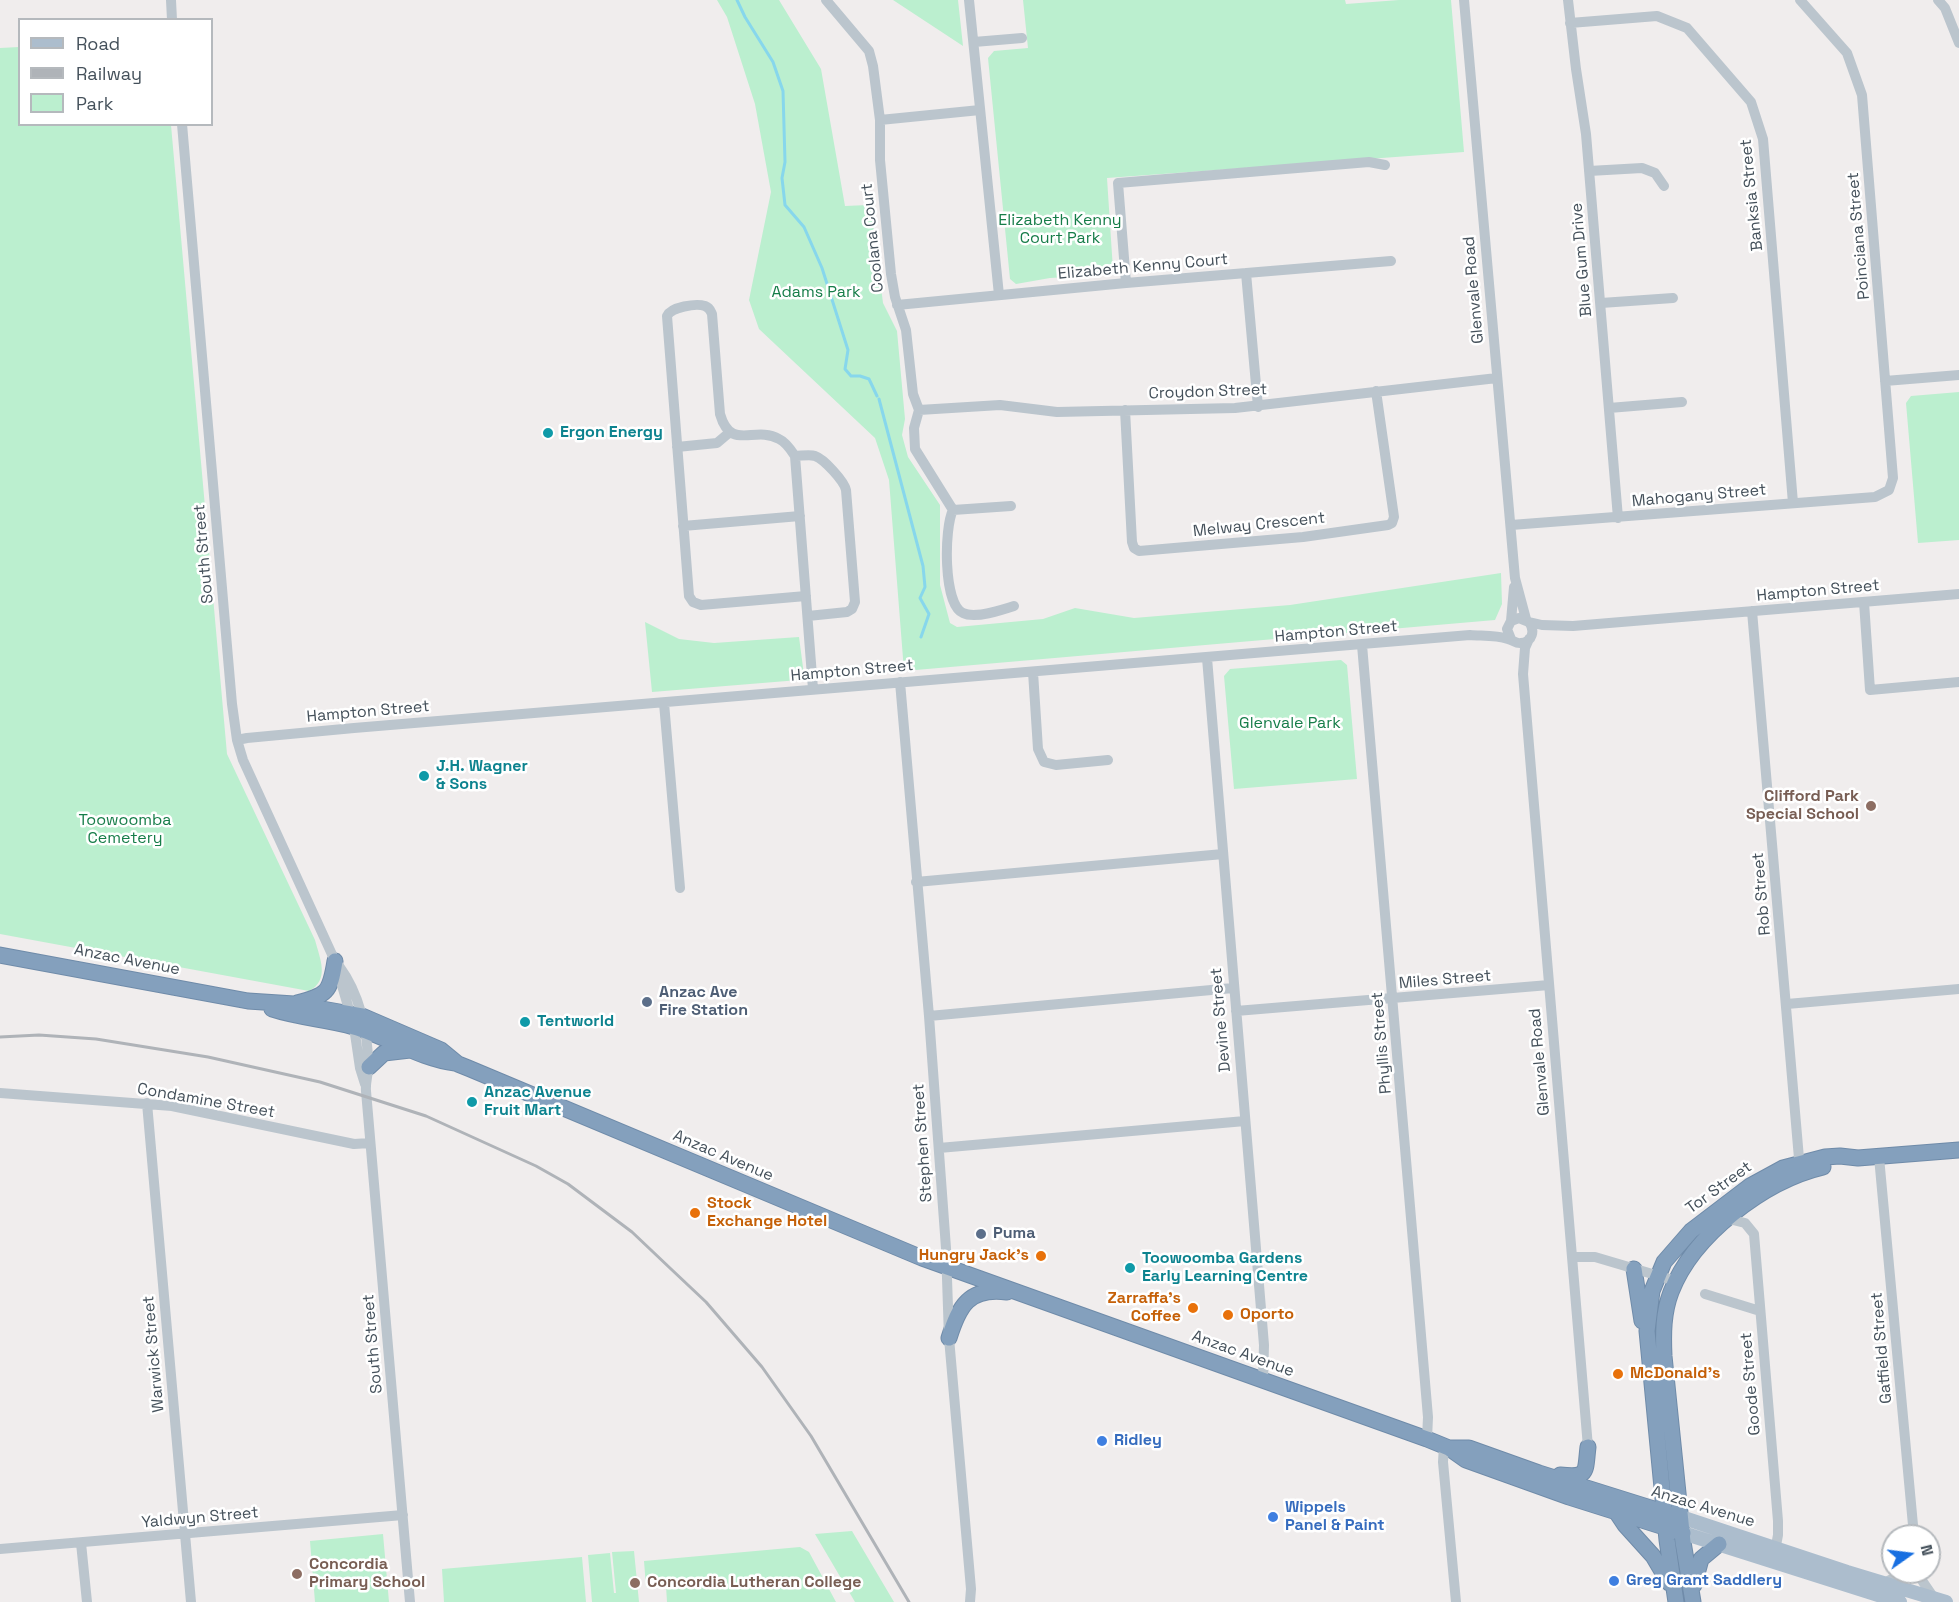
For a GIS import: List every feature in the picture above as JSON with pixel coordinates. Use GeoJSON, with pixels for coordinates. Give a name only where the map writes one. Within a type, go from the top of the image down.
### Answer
{"type":"FeatureCollection","features":[{"type":"Feature","properties":{"kind":"highway","name":"Anzac Avenue"},"geometry":{"type":"LineString","coordinates":[[0,955],[248,1001],[294,1004],[358,1022],[441,1050],[458,1064],[815,1215],[946,1266],[1427,1439],[1447,1447],[1466,1460],[1617,1512],[1665,1521],[1680,1517]]}},
{"type":"Feature","properties":{"kind":"highway"},"geometry":{"type":"LineString","coordinates":[[294,1004],[322,995],[328,990],[335,961]]}},
{"type":"Feature","properties":{"kind":"highway","name":"Anzac Avenue"},"geometry":{"type":"LineString","coordinates":[[248,1001],[285,1013],[358,1022],[440,1062],[458,1064]]}},
{"type":"Feature","properties":{"kind":"highway"},"geometry":{"type":"LineString","coordinates":[[369,1067],[384,1053],[413,1050]]}},
{"type":"Feature","properties":{"kind":"highway","name":"Tor Street"},"geometry":{"type":"LineString","coordinates":[[1647,1331],[1650,1300],[1658,1276],[1675,1248],[1691,1231],[1750,1186],[1772,1173],[1858,1158],[1959,1150]]}},
{"type":"Feature","properties":{"kind":"highway","name":"Tor Street"},"geometry":{"type":"LineString","coordinates":[[1693,1598],[1680,1517],[1664,1356],[1663,1333],[1667,1306],[1676,1281],[1694,1255],[1729,1219],[1760,1194],[1800,1168]]}},
{"type":"Feature","properties":{"kind":"highway"},"geometry":{"type":"LineString","coordinates":[[1634,1269],[1641,1318],[1647,1331],[1665,1521],[1676,1598]]}},
{"type":"Feature","properties":{"kind":"highway"},"geometry":{"type":"LineString","coordinates":[[949,1338],[956,1315],[970,1299],[979,1294],[1000,1292],[1025,1295]]}},
{"type":"Feature","properties":{"kind":"highway","name":"Anzac Avenue"},"geometry":{"type":"LineString","coordinates":[[1447,1447],[1469,1448],[1636,1505],[1683,1533]]}},
{"type":"Feature","properties":{"kind":"highway"},"geometry":{"type":"LineString","coordinates":[[1539,1473],[1578,1477],[1586,1467],[1587,1447]]}},
{"type":"Feature","properties":{"kind":"highway"},"geometry":{"type":"LineString","coordinates":[[1636,1505],[1642,1498],[1662,1486]]}},
{"type":"Feature","properties":{"kind":"highway"},"geometry":{"type":"LineString","coordinates":[[1617,1512],[1625,1525],[1653,1556],[1676,1598]]}},
{"type":"Feature","properties":{"kind":"highway"},"geometry":{"type":"LineString","coordinates":[[1693,1598],[1701,1559],[1719,1544]]}},
{"type":"Feature","properties":{"kind":"main road","name":"Anzac Avenue"},"geometry":{"type":"LineString","coordinates":[[1680,1517],[1900,1602]]}},
{"type":"Feature","properties":{"kind":"main road","name":"Anzac Avenue"},"geometry":{"type":"LineString","coordinates":[[1683,1533],[1719,1544],[1774,1555],[1881,1582]]}},
{"type":"Feature","properties":{"kind":"main road","name":"Anzac Avenue"},"geometry":{"type":"LineString","coordinates":[[1887,1584],[1940,1600]]}},
{"type":"Feature","properties":{"kind":"street"},"geometry":{"type":"LineString","coordinates":[[171,0],[172,18]]}},
{"type":"Feature","properties":{"kind":"street","name":"Coolana Court"},"geometry":{"type":"LineString","coordinates":[[826,0],[869,51],[873,66],[880,120],[881,172],[891,274],[897,305],[906,330],[913,394],[919,410],[914,428],[915,449],[953,510]]}},
{"type":"Feature","properties":{"kind":"street"},"geometry":{"type":"LineString","coordinates":[[969,0],[999,295]]}},
{"type":"Feature","properties":{"kind":"street","name":"Glenvale Road"},"geometry":{"type":"LineString","coordinates":[[1464,0],[1515,578],[1510,622]]}},
{"type":"Feature","properties":{"kind":"street","name":"Blue Gum Drive"},"geometry":{"type":"LineString","coordinates":[[1568,0],[1590,171],[1618,518]]}},
{"type":"Feature","properties":{"kind":"street","name":"Poinciana Street"},"geometry":{"type":"LineString","coordinates":[[1800,0],[1847,53],[1862,95],[1893,478],[1889,490]]}},
{"type":"Feature","properties":{"kind":"street"},"geometry":{"type":"LineString","coordinates":[[1938,0],[1945,8],[1959,43]]}},
{"type":"Feature","properties":{"kind":"street","name":"Banksia Street"},"geometry":{"type":"LineString","coordinates":[[1570,22],[1657,16],[1687,28],[1751,102],[1763,139],[1793,503]]}},
{"type":"Feature","properties":{"kind":"street"},"geometry":{"type":"LineString","coordinates":[[974,42],[1022,38]]}},
{"type":"Feature","properties":{"kind":"street"},"geometry":{"type":"LineString","coordinates":[[880,120],[980,110]]}},
{"type":"Feature","properties":{"kind":"street","name":"South Street"},"geometry":{"type":"LineString","coordinates":[[182,126],[237,740],[253,781],[335,961],[358,1022],[369,1067],[365,1084]]}},
{"type":"Feature","properties":{"kind":"street"},"geometry":{"type":"LineString","coordinates":[[1126,283],[1118,183],[1369,162],[1385,165]]}},
{"type":"Feature","properties":{"kind":"street"},"geometry":{"type":"LineString","coordinates":[[1590,171],[1642,168],[1654,173],[1664,186]]}},
{"type":"Feature","properties":{"kind":"street","name":"Elizabeth Kenny Court"},"geometry":{"type":"LineString","coordinates":[[897,305],[1391,261]]}},
{"type":"Feature","properties":{"kind":"street"},"geometry":{"type":"LineString","coordinates":[[1246,273],[1258,407]]}},
{"type":"Feature","properties":{"kind":"street"},"geometry":{"type":"LineString","coordinates":[[1601,303],[1672,298]]}},
{"type":"Feature","properties":{"kind":"street"},"geometry":{"type":"LineString","coordinates":[[806,596],[701,605],[693,602],[689,596],[667,316],[669,311],[675,308],[703,305],[709,308],[712,314],[720,414],[724,427],[741,436],[761,434],[772,436],[781,440],[795,456],[808,616],[813,689]]}},
{"type":"Feature","properties":{"kind":"street"},"geometry":{"type":"LineString","coordinates":[[1885,381],[1959,375]]}},
{"type":"Feature","properties":{"kind":"street","name":"Croydon Street"},"geometry":{"type":"LineString","coordinates":[[919,410],[1000,405],[1057,412],[1258,407],[1497,378]]}},
{"type":"Feature","properties":{"kind":"street","name":"Melway Crescent"},"geometry":{"type":"LineString","coordinates":[[1125,410],[1132,542],[1134,548],[1139,551],[1303,537],[1392,523],[1394,517],[1376,391]]}},
{"type":"Feature","properties":{"kind":"street"},"geometry":{"type":"LineString","coordinates":[[1609,408],[1682,402]]}},
{"type":"Feature","properties":{"kind":"street"},"geometry":{"type":"LineString","coordinates":[[677,447],[717,443],[730,432]]}},
{"type":"Feature","properties":{"kind":"street"},"geometry":{"type":"LineString","coordinates":[[795,456],[814,455],[845,484],[849,523],[855,602],[852,609],[847,612],[808,616]]}},
{"type":"Feature","properties":{"kind":"street","name":"Mahogany Street"},"geometry":{"type":"LineString","coordinates":[[1511,525],[1875,497],[1889,490]]}},
{"type":"Feature","properties":{"kind":"street"},"geometry":{"type":"LineString","coordinates":[[1011,506],[953,510],[948,527],[948,586],[957,609],[966,615],[996,612],[1014,606]]}},
{"type":"Feature","properties":{"kind":"street"},"geometry":{"type":"LineString","coordinates":[[683,526],[800,516]]}},
{"type":"Feature","properties":{"kind":"street","name":"Glenvale Road"},"geometry":{"type":"LineString","coordinates":[[1515,578],[1528,620]]}},
{"type":"Feature","properties":{"kind":"street","name":"Hampton Street"},"geometry":{"type":"LineString","coordinates":[[1528,620],[1542,625],[1573,626],[1959,594]]}},
{"type":"Feature","properties":{"kind":"street"},"geometry":{"type":"LineString","coordinates":[[1864,602],[1870,690],[1959,682]]}},
{"type":"Feature","properties":{"kind":"street","name":"Rob Street"},"geometry":{"type":"LineString","coordinates":[[1752,611],[1800,1168]]}},
{"type":"Feature","properties":{"kind":"street"},"geometry":{"type":"LineString","coordinates":[[1519,618],[1528,620],[1533,629],[1530,638],[1523,643],[1512,640],[1507,633],[1510,622],[1519,618]]}},
{"type":"Feature","properties":{"kind":"street","name":"Hampton Street"},"geometry":{"type":"LineString","coordinates":[[1470,635],[1510,622]]}},
{"type":"Feature","properties":{"kind":"street","name":"Hampton Street"},"geometry":{"type":"LineString","coordinates":[[1530,638],[1573,626]]}},
{"type":"Feature","properties":{"kind":"street","name":"Hampton Street"},"geometry":{"type":"LineString","coordinates":[[237,740],[813,689],[1470,635],[1512,640]]}},
{"type":"Feature","properties":{"kind":"street","name":"Glenvale Road"},"geometry":{"type":"LineString","coordinates":[[1530,638],[1525,648],[1523,674],[1587,1447]]}},
{"type":"Feature","properties":{"kind":"street","name":"Glenvale Road"},"geometry":{"type":"LineString","coordinates":[[1512,640],[1523,674]]}},
{"type":"Feature","properties":{"kind":"street","name":"Phyllis Street"},"geometry":{"type":"LineString","coordinates":[[1362,645],[1428,1405],[1427,1439]]}},
{"type":"Feature","properties":{"kind":"street","name":"Devine Street"},"geometry":{"type":"LineString","coordinates":[[1207,658],[1264,1345],[1263,1380]]}},
{"type":"Feature","properties":{"kind":"street"},"geometry":{"type":"LineString","coordinates":[[1033,672],[1038,749],[1044,762],[1056,765],[1108,760]]}},
{"type":"Feature","properties":{"kind":"street","name":"Stephen Street"},"geometry":{"type":"LineString","coordinates":[[900,682],[929,1016],[946,1248],[949,1338],[971,1589],[970,1602]]}},
{"type":"Feature","properties":{"kind":"street"},"geometry":{"type":"LineString","coordinates":[[664,703],[680,888]]}},
{"type":"Feature","properties":{"kind":"street"},"geometry":{"type":"LineString","coordinates":[[916,882],[1222,854]]}},
{"type":"Feature","properties":{"kind":"street","name":"Miles Street"},"geometry":{"type":"LineString","coordinates":[[1236,1011],[1549,985]]}},
{"type":"Feature","properties":{"kind":"street"},"geometry":{"type":"LineString","coordinates":[[929,1016],[1233,988]]}},
{"type":"Feature","properties":{"kind":"street"},"geometry":{"type":"LineString","coordinates":[[1786,1004],[1959,989]]}},
{"type":"Feature","properties":{"kind":"street","name":"South Street"},"geometry":{"type":"LineString","coordinates":[[358,1022],[360,1068],[365,1084],[411,1602]]}},
{"type":"Feature","properties":{"kind":"street","name":"Condamine Street"},"geometry":{"type":"LineString","coordinates":[[0,1093],[172,1106],[354,1144],[370,1143]]}},
{"type":"Feature","properties":{"kind":"street","name":"Warwick Street"},"geometry":{"type":"LineString","coordinates":[[147,1103],[191,1602]]}},
{"type":"Feature","properties":{"kind":"street"},"geometry":{"type":"LineString","coordinates":[[939,1148],[1245,1121]]}},
{"type":"Feature","properties":{"kind":"street","name":"Gatfield Street"},"geometry":{"type":"LineString","coordinates":[[1879,1157],[1913,1524]]}},
{"type":"Feature","properties":{"kind":"street","name":"Goode Street"},"geometry":{"type":"LineString","coordinates":[[1729,1219],[1745,1223],[1754,1234],[1778,1521],[1774,1555]]}},
{"type":"Feature","properties":{"kind":"street"},"geometry":{"type":"LineString","coordinates":[[1572,1257],[1595,1257],[1676,1281]]}},
{"type":"Feature","properties":{"kind":"street"},"geometry":{"type":"LineString","coordinates":[[1705,1294],[1760,1311]]}},
{"type":"Feature","properties":{"kind":"street"},"geometry":{"type":"LineString","coordinates":[[1447,1447],[1443,1462],[1456,1602]]}},
{"type":"Feature","properties":{"kind":"street","name":"Yaldwyn Street"},"geometry":{"type":"LineString","coordinates":[[0,1549],[403,1515]]}},
{"type":"Feature","properties":{"kind":"street"},"geometry":{"type":"LineString","coordinates":[[81,1543],[87,1602]]}},
{"type":"Feature","properties":{"kind":"street"},"geometry":{"type":"LineString","coordinates":[[1926,1584],[1940,1600]]}},
{"type":"Feature","properties":{"kind":"green space","name":"Adams Park"},"geometry":{"type":"Polygon","coordinates":[[[717,0],[779,0],[821,69],[845,206],[868,205],[868,208],[871,208],[883,303],[897,331],[905,419],[902,435],[908,457],[940,505],[940,585],[950,623],[957,627],[1043,619],[1075,608],[1134,618],[1290,605],[1501,573],[1502,604],[1495,620],[904,671],[889,480],[875,438],[759,329],[749,300],[771,192],[755,104],[727,17],[717,0]]]}},
{"type":"Feature","properties":{"kind":"green space"},"geometry":{"type":"Polygon","coordinates":[[[893,0],[958,0],[963,46],[893,0]]]}},
{"type":"Feature","properties":{"kind":"green space","name":"Elizabeth Kenny Court Park"},"geometry":{"type":"Polygon","coordinates":[[[1023,0],[1345,0],[1346,4],[1399,0],[1451,0],[1464,152],[1107,178],[1113,270],[1105,275],[1050,278],[1016,284],[1010,279],[988,58],[994,51],[1028,48],[1023,0]]]}},
{"type":"Feature","properties":{"kind":"green space","name":"Toowoomba Cemetery"},"geometry":{"type":"Polygon","coordinates":[[[18,47],[18,126],[171,126],[227,754],[315,940],[322,968],[320,981],[309,991],[0,934],[0,48],[18,47]]]}},
{"type":"Feature","properties":{"kind":"green space"},"geometry":{"type":"Polygon","coordinates":[[[1959,392],[1959,540],[1918,543],[1906,403],[1911,396],[1959,392]]]}},
{"type":"Feature","properties":{"kind":"green space"},"geometry":{"type":"Polygon","coordinates":[[[645,622],[679,639],[714,643],[799,637],[804,675],[799,680],[652,692],[645,622]]]}},
{"type":"Feature","properties":{"kind":"green space","name":"Glenvale Park"},"geometry":{"type":"Polygon","coordinates":[[[1341,660],[1347,665],[1357,779],[1234,789],[1224,676],[1230,669],[1341,660]]]}},
{"type":"Feature","properties":{"kind":"green space"},"geometry":{"type":"Polygon","coordinates":[[[852,1531],[894,1602],[855,1602],[815,1534],[852,1531]]]}},
{"type":"Feature","properties":{"kind":"green space"},"geometry":{"type":"Polygon","coordinates":[[[383,1534],[389,1602],[315,1602],[310,1541],[383,1534]]]}},
{"type":"Feature","properties":{"kind":"green space"},"geometry":{"type":"Polygon","coordinates":[[[800,1547],[809,1552],[836,1602],[667,1602],[666,1586],[646,1587],[644,1561],[800,1547]]]}},
{"type":"Feature","properties":{"kind":"green space"},"geometry":{"type":"Polygon","coordinates":[[[634,1551],[639,1602],[592,1602],[588,1555],[610,1553],[614,1593],[616,1593],[612,1552],[634,1551]]]}},
{"type":"Feature","properties":{"kind":"green space"},"geometry":{"type":"Polygon","coordinates":[[[582,1557],[586,1602],[444,1602],[442,1569],[582,1557]]]}},
{"type":"Feature","properties":{"kind":"waterway"},"geometry":{"type":"LineString","coordinates":[[737,0],[773,62],[783,91],[785,162],[782,178],[785,205],[804,227],[822,268],[848,350],[845,369],[851,376],[869,379],[877,396]]}},
{"type":"Feature","properties":{"kind":"waterway"},"geometry":{"type":"LineString","coordinates":[[879,399],[923,566],[925,587],[920,598],[929,614],[921,637]]}},
{"type":"Feature","properties":{"kind":"railway"},"geometry":{"type":"LineString","coordinates":[[0,1037],[39,1035],[96,1039],[208,1057],[320,1082],[426,1116],[536,1166],[568,1184],[632,1232],[706,1302],[762,1367],[811,1436],[909,1602]]}},
{"type":"Feature","properties":{"kind":"place","name":"Ergon Energy"},"geometry":{"type":"Point","coordinates":[548,433]}},
{"type":"Feature","properties":{"kind":"place","name":"J.H. Wagner & Sons"},"geometry":{"type":"Point","coordinates":[424,776]}},
{"type":"Feature","properties":{"kind":"place","name":"Clifford Park Special School"},"geometry":{"type":"Point","coordinates":[1871,806]}},
{"type":"Feature","properties":{"kind":"place","name":"Anzac Ave Fire Station"},"geometry":{"type":"Point","coordinates":[647,1002]}},
{"type":"Feature","properties":{"kind":"place","name":"Tentworld"},"geometry":{"type":"Point","coordinates":[525,1022]}},
{"type":"Feature","properties":{"kind":"place","name":"Anzac Avenue Fruit Mart"},"geometry":{"type":"Point","coordinates":[472,1102]}},
{"type":"Feature","properties":{"kind":"place","name":"Stock Exchange Hotel"},"geometry":{"type":"Point","coordinates":[695,1213]}},
{"type":"Feature","properties":{"kind":"place","name":"Puma"},"geometry":{"type":"Point","coordinates":[981,1234]}},
{"type":"Feature","properties":{"kind":"place","name":"Hungry Jack's"},"geometry":{"type":"Point","coordinates":[1041,1256]}},
{"type":"Feature","properties":{"kind":"place","name":"Toowoomba Gardens Early Learning Centre"},"geometry":{"type":"Point","coordinates":[1130,1268]}},
{"type":"Feature","properties":{"kind":"place","name":"Zarraffa's Coffee"},"geometry":{"type":"Point","coordinates":[1193,1308]}},
{"type":"Feature","properties":{"kind":"place","name":"Oporto"},"geometry":{"type":"Point","coordinates":[1228,1315]}},
{"type":"Feature","properties":{"kind":"place","name":"McDonald's"},"geometry":{"type":"Point","coordinates":[1618,1374]}},
{"type":"Feature","properties":{"kind":"place","name":"Ridley"},"geometry":{"type":"Point","coordinates":[1102,1441]}},
{"type":"Feature","properties":{"kind":"place","name":"Wippels Panel & Paint"},"geometry":{"type":"Point","coordinates":[1273,1517]}},
{"type":"Feature","properties":{"kind":"place","name":"Concordia Primary School"},"geometry":{"type":"Point","coordinates":[297,1574]}},
{"type":"Feature","properties":{"kind":"place","name":"Greg Grant Saddlery"},"geometry":{"type":"Point","coordinates":[1614,1581]}},
{"type":"Feature","properties":{"kind":"place","name":"Concordia Lutheran College"},"geometry":{"type":"Point","coordinates":[635,1583]}}]}
